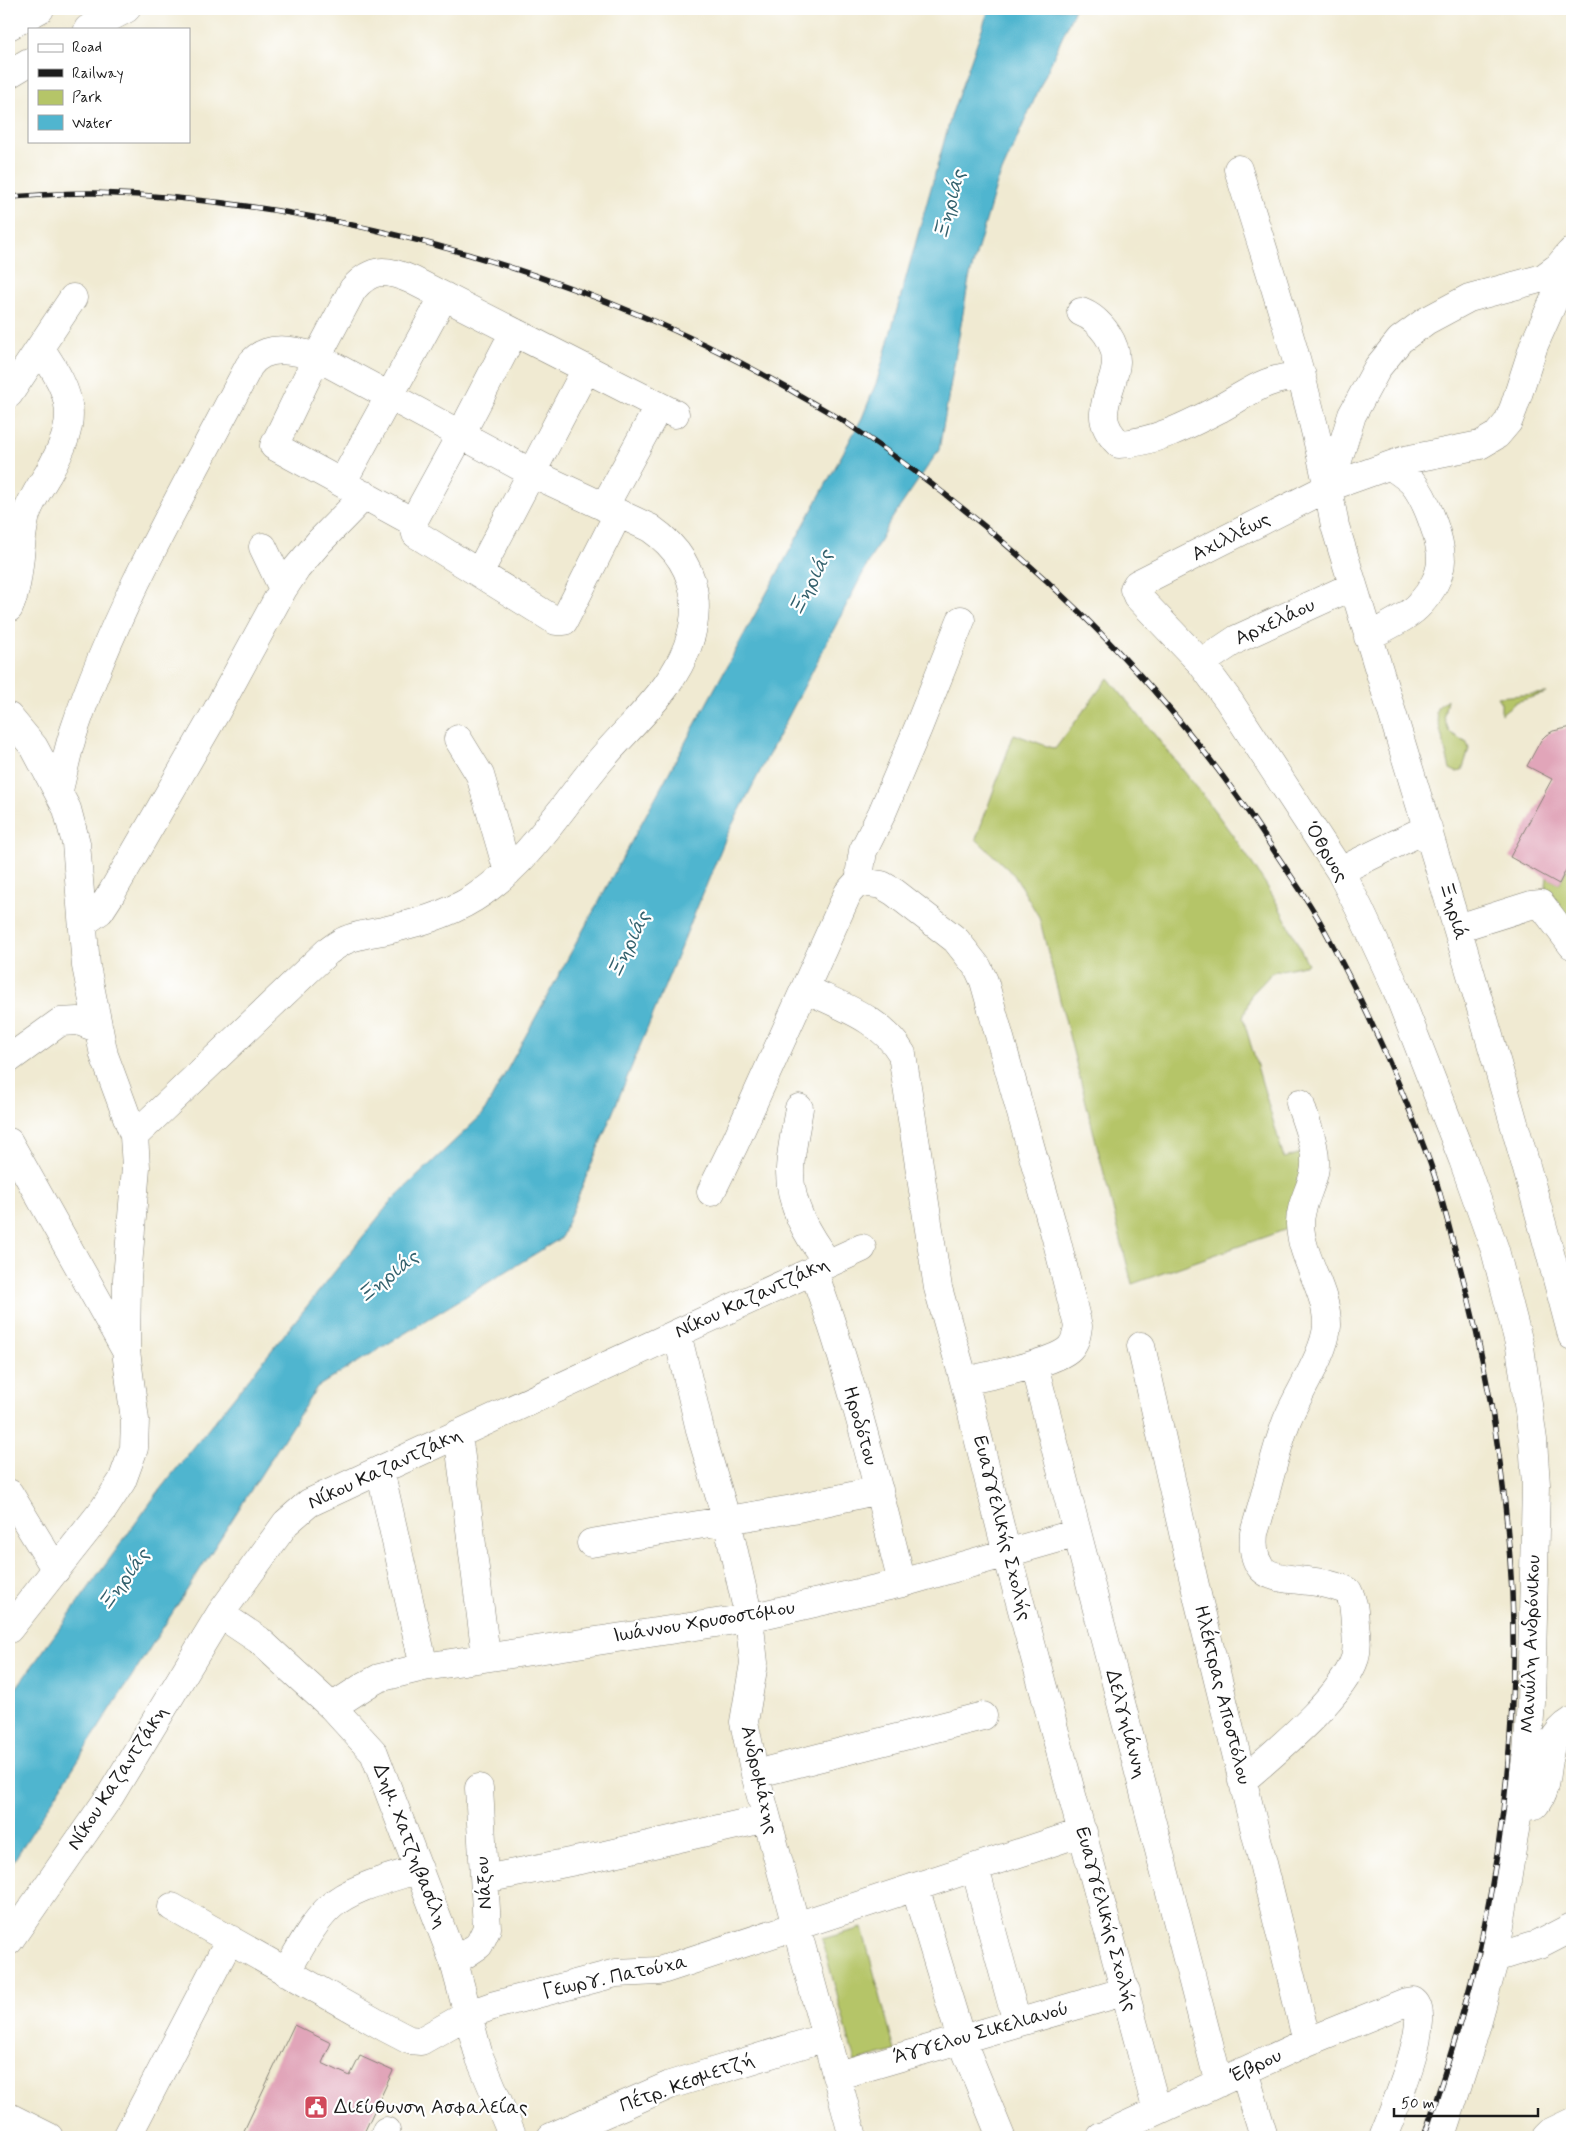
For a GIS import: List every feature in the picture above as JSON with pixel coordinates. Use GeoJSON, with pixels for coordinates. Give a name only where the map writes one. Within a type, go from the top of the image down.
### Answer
{"type":"FeatureCollection","features":[{"type":"Feature","properties":{"kind":"street"},"geometry":{"type":"LineString","coordinates":[[9,26],[40,9]]}},
{"type":"Feature","properties":{"kind":"street"},"geometry":{"type":"LineString","coordinates":[[90,28],[126,9]]}},
{"type":"Feature","properties":{"kind":"street"},"geometry":{"type":"LineString","coordinates":[[9,74],[28,63]]}},
{"type":"Feature","properties":{"kind":"street","name":"Ξηριά"},"geometry":{"type":"LineString","coordinates":[[1238,169],[1302,376],[1329,487],[1335,526],[1458,928],[1536,1199],[1572,1336]]}},
{"type":"Feature","properties":{"kind":"street"},"geometry":{"type":"LineString","coordinates":[[1329,487],[1352,416],[1378,367],[1400,340],[1426,321],[1469,298],[1543,278],[1558,267],[1572,250]]}},
{"type":"Feature","properties":{"kind":"street","name":"Αχιλλέως"},"geometry":{"type":"LineString","coordinates":[[1134,589],[1137,584],[1329,487],[1405,460],[1480,445],[1500,432],[1508,422],[1514,407],[1534,345],[1567,271],[1572,250]]}},
{"type":"Feature","properties":{"kind":"street"},"geometry":{"type":"LineString","coordinates":[[413,522],[274,446],[317,357],[353,289],[370,274],[394,272],[444,296],[667,410],[611,510],[564,621],[556,621],[416,534],[413,522],[514,332]]}},
{"type":"Feature","properties":{"kind":"street"},"geometry":{"type":"LineString","coordinates":[[83,923],[100,911],[111,894],[216,712],[283,589],[297,568],[320,541],[353,489],[389,396],[444,296]]}},
{"type":"Feature","properties":{"kind":"street"},"geometry":{"type":"LineString","coordinates":[[9,394],[74,298]]}},
{"type":"Feature","properties":{"kind":"street"},"geometry":{"type":"LineString","coordinates":[[1081,312],[1102,326],[1115,346],[1116,362],[1104,414],[1106,428],[1119,444],[1134,443],[1158,437],[1221,408],[1265,382],[1283,377],[1302,376]]}},
{"type":"Feature","properties":{"kind":"street"},"geometry":{"type":"LineString","coordinates":[[9,608],[16,591],[22,536],[28,508],[61,450],[68,425],[68,403],[64,385],[40,348]]}},
{"type":"Feature","properties":{"kind":"street"},"geometry":{"type":"LineString","coordinates":[[58,790],[75,729],[131,593],[250,366],[259,356],[277,350],[300,352],[317,357],[532,472],[650,528],[663,537],[677,551],[690,575],[695,594],[696,620],[687,650],[666,686],[594,768],[545,833],[508,872],[476,897],[446,914],[346,940],[327,952],[134,1136]]}},
{"type":"Feature","properties":{"kind":"street"},"geometry":{"type":"LineString","coordinates":[[479,573],[586,369]]}},
{"type":"Feature","properties":{"kind":"street"},"geometry":{"type":"LineString","coordinates":[[1368,637],[1419,606],[1431,590],[1439,574],[1441,560],[1426,506],[1417,489],[1411,481],[1391,466]]}},
{"type":"Feature","properties":{"kind":"street"},"geometry":{"type":"LineString","coordinates":[[263,547],[283,589]]}},
{"type":"Feature","properties":{"kind":"street","name":"Αρχελάου"},"geometry":{"type":"LineString","coordinates":[[1201,663],[1237,639],[1353,586]]}},
{"type":"Feature","properties":{"kind":"street","name":"Όθρυος"},"geometry":{"type":"LineString","coordinates":[[1134,589],[1137,596],[1201,663],[1229,701],[1340,872],[1396,988],[1460,1151]]}},
{"type":"Feature","properties":{"kind":"street"},"geometry":{"type":"LineString","coordinates":[[861,882],[860,870],[863,851],[882,813],[918,728],[960,620]]}},
{"type":"Feature","properties":{"kind":"street"},"geometry":{"type":"LineString","coordinates":[[9,717],[34,747],[67,808],[76,843],[86,966],[104,1055],[134,1136],[136,1166],[128,1270],[126,1351],[131,1380],[135,1427],[135,1442],[131,1459],[112,1498],[9,1629]]}},
{"type":"Feature","properties":{"kind":"street"},"geometry":{"type":"LineString","coordinates":[[458,739],[480,775],[508,872]]}},
{"type":"Feature","properties":{"kind":"street"},"geometry":{"type":"LineString","coordinates":[[1340,872],[1428,828]]}},
{"type":"Feature","properties":{"kind":"street"},"geometry":{"type":"LineString","coordinates":[[711,1192],[806,989],[848,893],[856,884],[861,882],[882,885],[946,931],[967,953],[984,981],[1078,1326],[1076,1338],[1070,1348],[1034,1365],[964,1381]]}},
{"type":"Feature","properties":{"kind":"street"},"geometry":{"type":"LineString","coordinates":[[1458,928],[1530,905],[1541,904],[1572,945]]}},
{"type":"Feature","properties":{"kind":"street","name":"Ευαγγελικής Σχολής"},"geometry":{"type":"LineString","coordinates":[[806,989],[866,1018],[896,1044],[902,1054],[938,1288],[964,1381],[1007,1554],[1157,2111]]}},
{"type":"Feature","properties":{"kind":"street"},"geometry":{"type":"LineString","coordinates":[[9,1060],[60,1022],[78,1021],[99,1029]]}},
{"type":"Feature","properties":{"kind":"street"},"geometry":{"type":"LineString","coordinates":[[1242,1781],[1298,1730],[1339,1687],[1355,1658],[1358,1643],[1354,1603],[1348,1591],[1321,1583],[1280,1579],[1268,1574],[1260,1566],[1253,1547],[1254,1533],[1287,1421],[1325,1339],[1327,1327],[1322,1297],[1300,1229],[1300,1216],[1314,1172],[1315,1159],[1300,1103]]}},
{"type":"Feature","properties":{"kind":"street","name":"Ηροδότου"},"geometry":{"type":"LineString","coordinates":[[798,1108],[790,1169],[792,1186],[802,1225],[821,1266],[826,1305],[879,1490],[902,1583]]}},
{"type":"Feature","properties":{"kind":"street"},"geometry":{"type":"LineString","coordinates":[[9,1142],[126,1351]]}},
{"type":"Feature","properties":{"kind":"street","name":"Μανώλη Ανδρόνικου"},"geometry":{"type":"LineString","coordinates":[[1441,2137],[1471,2045],[1495,1958],[1527,1754],[1531,1703],[1536,1467],[1520,1347],[1495,1250],[1460,1151]]}},
{"type":"Feature","properties":{"kind":"street","name":"Νίκου Καζαντζάκη"},"geometry":{"type":"LineString","coordinates":[[9,1941],[110,1796],[220,1614],[267,1548],[299,1510],[380,1470],[862,1248]]}},
{"type":"Feature","properties":{"kind":"street","name":"Ανδρομάχης"},"geometry":{"type":"LineString","coordinates":[[677,1333],[701,1434],[727,1521],[749,1618],[754,1662],[744,1722],[755,1774],[795,1928],[853,2137]]}},
{"type":"Feature","properties":{"kind":"street","name":"Ηλέκτρας Αποστόλου"},"geometry":{"type":"LineString","coordinates":[[1141,1346],[1242,1781],[1307,2042]]}},
{"type":"Feature","properties":{"kind":"street","name":"Δελγηιάννη"},"geometry":{"type":"LineString","coordinates":[[1034,1365],[1219,2083]]}},
{"type":"Feature","properties":{"kind":"street"},"geometry":{"type":"LineString","coordinates":[[458,1434],[486,1656]]}},
{"type":"Feature","properties":{"kind":"street"},"geometry":{"type":"LineString","coordinates":[[380,1470],[424,1667]]}},
{"type":"Feature","properties":{"kind":"street"},"geometry":{"type":"LineString","coordinates":[[591,1543],[727,1521],[879,1490]]}},
{"type":"Feature","properties":{"kind":"street"},"geometry":{"type":"LineString","coordinates":[[9,1493],[56,1570]]}},
{"type":"Feature","properties":{"kind":"street","name":"Ιωάννου Χρυσοστόμου"},"geometry":{"type":"LineString","coordinates":[[332,1707],[380,1678],[424,1667],[486,1656],[749,1618],[902,1583],[1077,1533]]}},
{"type":"Feature","properties":{"kind":"street","name":"Δημ. Χατζηβασίλη"},"geometry":{"type":"LineString","coordinates":[[220,1614],[258,1640],[332,1707],[370,1746],[377,1757],[454,1962],[479,2056],[512,2137]]}},
{"type":"Feature","properties":{"kind":"street"},"geometry":{"type":"LineString","coordinates":[[755,1774],[983,1716]]}},
{"type":"Feature","properties":{"kind":"street"},"geometry":{"type":"LineString","coordinates":[[1518,1808],[1535,1805],[1541,1798],[1551,1747],[1560,1731],[1572,1721]]}},
{"type":"Feature","properties":{"kind":"street","name":"Νάξου"},"geometry":{"type":"LineString","coordinates":[[454,1962],[475,1948],[485,1935],[487,1924],[479,1788]]}},
{"type":"Feature","properties":{"kind":"street"},"geometry":{"type":"LineString","coordinates":[[484,1879],[605,1856],[767,1818]]}},
{"type":"Feature","properties":{"kind":"street","name":"Γεωργ. Πατούχα"},"geometry":{"type":"LineString","coordinates":[[172,1907],[409,2040],[425,2039],[467,2015],[495,2005],[616,1972],[659,1971],[795,1928],[1083,1832]]}},
{"type":"Feature","properties":{"kind":"street"},"geometry":{"type":"LineString","coordinates":[[975,1868],[1017,2023]]}},
{"type":"Feature","properties":{"kind":"street"},"geometry":{"type":"LineString","coordinates":[[286,1972],[322,1915],[332,1905],[355,1892],[419,1869]]}},
{"type":"Feature","properties":{"kind":"street"},"geometry":{"type":"LineString","coordinates":[[915,1887],[961,2039],[1001,2137]]}},
{"type":"Feature","properties":{"kind":"street"},"geometry":{"type":"LineString","coordinates":[[1495,1958],[1539,1944],[1572,1927]]}},
{"type":"Feature","properties":{"kind":"street"},"geometry":{"type":"LineString","coordinates":[[127,2137],[230,1939]]}},
{"type":"Feature","properties":{"kind":"street","name":"Άγγελου Σικελιανού"},"geometry":{"type":"LineString","coordinates":[[836,2076],[1126,1991]]}},
{"type":"Feature","properties":{"kind":"street","name":"Έβρου"},"geometry":{"type":"LineString","coordinates":[[1101,2137],[1129,2131],[1157,2111],[1307,2042],[1406,2002],[1413,2002],[1418,2006],[1420,2014],[1415,2044],[1383,2137]]}},
{"type":"Feature","properties":{"kind":"street","name":"Πέτρ. Κεσμετζή"},"geometry":{"type":"LineString","coordinates":[[551,2137],[670,2085],[826,2037]]}},
{"type":"Feature","properties":{"kind":"street"},"geometry":{"type":"LineString","coordinates":[[1244,2071],[1264,2137]]}},
{"type":"Feature","properties":{"kind":"street"},"geometry":{"type":"LineString","coordinates":[[9,2117],[49,2137]]}},
{"type":"Feature","properties":{"kind":"street"},"geometry":{"type":"LineString","coordinates":[[1546,2137],[1551,2132],[1572,2122]]}},
{"type":"Feature","properties":{"kind":"green space"},"geometry":{"type":"Polygon","coordinates":[[[1108,678],[1229,830],[1265,883],[1308,964],[1273,972],[1251,995],[1243,1018],[1284,1158],[1308,1151],[1293,1227],[1132,1284],[1039,917],[1014,875],[976,839],[1014,734],[1055,749],[1108,678]]]}},
{"type":"Feature","properties":{"kind":"green space"},"geometry":{"type":"Polygon","coordinates":[[[1547,693],[1516,702],[1501,714],[1501,703],[1497,697],[1547,693]]]}},
{"type":"Feature","properties":{"kind":"green space"},"geometry":{"type":"Polygon","coordinates":[[[1447,699],[1444,716],[1449,732],[1467,743],[1469,749],[1462,771],[1456,772],[1450,769],[1436,713],[1437,708],[1447,699]]]}},
{"type":"Feature","properties":{"kind":"green space"},"geometry":{"type":"Polygon","coordinates":[[[1572,858],[1572,931],[1545,895],[1547,877],[1559,884],[1572,858]]]}},
{"type":"Feature","properties":{"kind":"green space"},"geometry":{"type":"Polygon","coordinates":[[[862,1928],[895,2051],[855,2062],[822,1939],[862,1928]]]}},
{"type":"Feature","properties":{"kind":"water","name":"Ξηριάς"},"geometry":{"type":"Polygon","coordinates":[[[989,9],[1075,9],[997,183],[969,279],[939,450],[889,523],[727,835],[561,1238],[317,1387],[9,1868],[9,1698],[161,1488],[393,1199],[483,1114],[862,418],[877,381],[952,113],[989,9]]]}},
{"type":"Feature","properties":{"kind":"building"},"geometry":{"type":"Polygon","coordinates":[[[1572,727],[1572,858],[1559,884],[1510,857],[1552,779],[1527,766],[1541,740],[1546,735],[1553,731],[1572,727]]]}},
{"type":"Feature","properties":{"kind":"building","name":"Διεύθυνση Ασφαλείας"},"geometry":{"type":"Polygon","coordinates":[[[294,2025],[331,2043],[322,2063],[350,2076],[360,2056],[393,2071],[362,2137],[241,2137],[294,2025]]]}},
{"type":"Feature","properties":{"kind":"railway"},"geometry":{"type":"LineString","coordinates":[[9,197],[83,193],[197,200],[249,206],[401,236],[500,264],[574,289],[646,318],[718,351],[787,388],[848,424],[909,467],[1025,561],[1080,612],[1132,666],[1181,723],[1227,782],[1297,885],[1323,927],[1367,1013],[1418,1130],[1439,1191],[1465,1285],[1493,1415],[1505,1503],[1512,1592],[1513,1677],[1504,1805],[1491,1890],[1471,1984],[1424,2137]]}},
{"type":"Feature","properties":{"kind":"place","name":"Διεύθυνση Ασφαλείας"},"geometry":{"type":"Point","coordinates":[316,2107]}}]}
